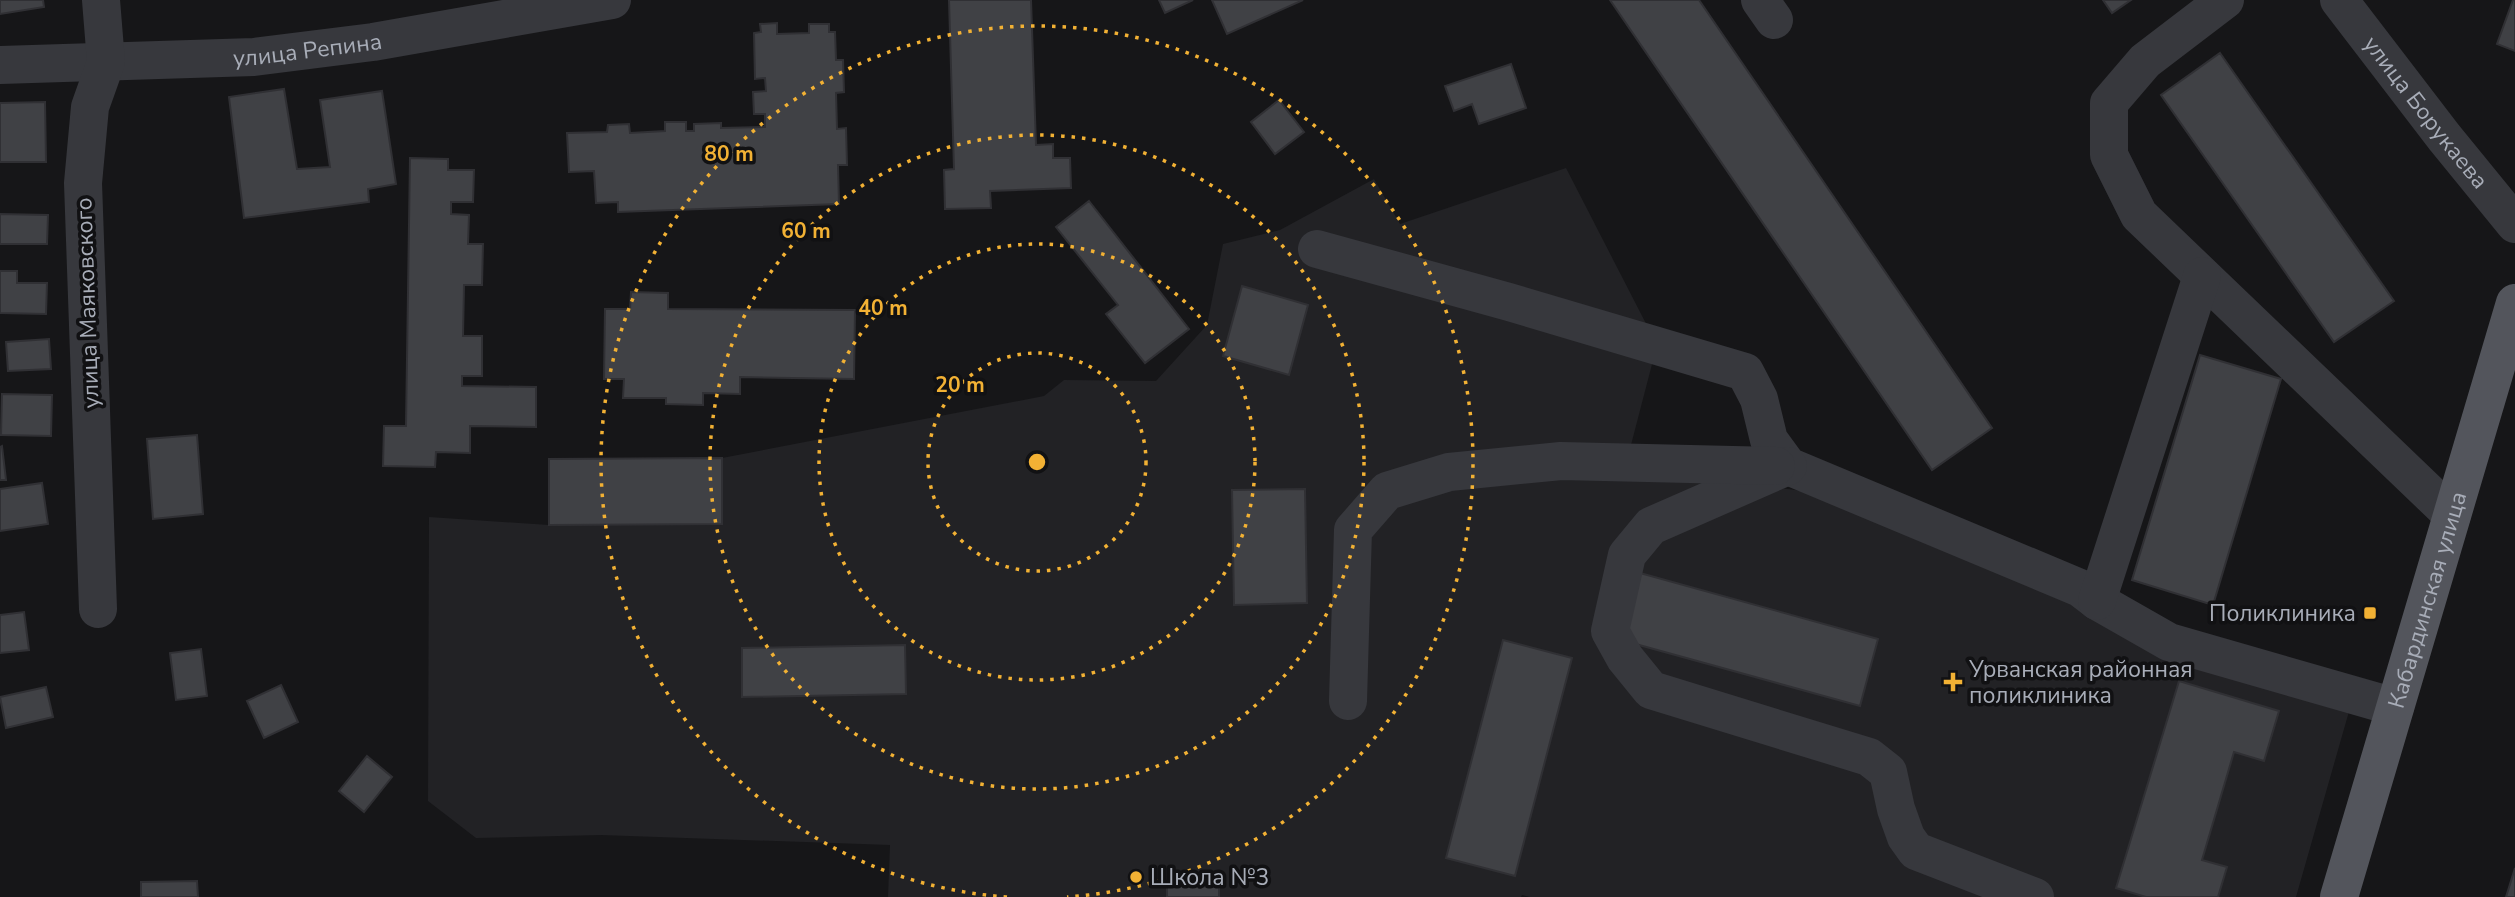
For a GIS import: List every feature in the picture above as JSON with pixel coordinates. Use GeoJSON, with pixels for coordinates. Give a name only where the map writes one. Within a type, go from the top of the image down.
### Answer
{"type":"FeatureCollection","features":[{"type":"Feature","properties":{"kind":"main road","name":"Кабардинская улица"},"geometry":{"type":"LineString","coordinates":[[2339,897],[2515,303]]}},
{"type":"Feature","properties":{"kind":"street","name":"улица Маяковского"},"geometry":{"type":"LineString","coordinates":[[98,609],[83,183],[90,107],[106,62],[101,0]]}},
{"type":"Feature","properties":{"kind":"street","name":"улица Репина"},"geometry":{"type":"LineString","coordinates":[[0,65],[254,57],[373,42],[612,0]]}},
{"type":"Feature","properties":{"kind":"street"},"geometry":{"type":"LineString","coordinates":[[2225,0],[2145,61],[2109,103],[2109,155],[2138,215],[2452,516]]}},
{"type":"Feature","properties":{"kind":"street","name":"улица Борукаева"},"geometry":{"type":"LineString","coordinates":[[2339,0],[2515,224]]}},
{"type":"Feature","properties":{"kind":"street"},"geometry":{"type":"LineString","coordinates":[[1317,249],[1745,372],[1759,399],[1769,440],[1788,466]]}},
{"type":"Feature","properties":{"kind":"street"},"geometry":{"type":"LineString","coordinates":[[2097,601],[2202,276]]}},
{"type":"Feature","properties":{"kind":"street"},"geometry":{"type":"LineString","coordinates":[[1348,701],[1353,530],[1387,491],[1449,472],[1561,461],[1788,466],[2080,588],[2097,601],[2169,642],[2395,707]]}},
{"type":"Feature","properties":{"kind":"street"},"geometry":{"type":"LineString","coordinates":[[1788,466],[1651,526],[1627,555],[1610,631],[1625,658],[1651,690],[1869,757],[1888,772],[1896,809],[1906,837],[1916,851],[2035,897]]}},
{"type":"Feature","properties":{"kind":"shaded area"},"geometry":{"type":"Polygon","coordinates":[[[1566,168],[1657,345],[1625,468],[1912,505],[2082,608],[2356,687],[2296,897],[888,897],[890,845],[601,835],[476,838],[428,801],[429,517],[549,525],[549,459],[722,458],[1044,396],[1064,380],[1156,381],[1207,325],[1223,244],[1280,230],[1374,179],[1400,224],[1566,168]]]}},
{"type":"Feature","properties":{"kind":"building"},"geometry":{"type":"Polygon","coordinates":[[[0,0],[43,0],[44,7],[0,14],[0,0]]]}},
{"type":"Feature","properties":{"kind":"building"},"geometry":{"type":"Polygon","coordinates":[[[949,0],[1031,0],[1036,145],[1053,144],[1053,158],[1070,158],[1071,188],[990,191],[991,208],[945,209],[944,170],[954,169],[949,0]]]}},
{"type":"Feature","properties":{"kind":"building"},"geometry":{"type":"Polygon","coordinates":[[[1159,0],[1193,0],[1165,13],[1159,0]]]}},
{"type":"Feature","properties":{"kind":"building"},"geometry":{"type":"Polygon","coordinates":[[[1212,0],[1303,0],[1227,34],[1212,0]]]}},
{"type":"Feature","properties":{"kind":"building"},"geometry":{"type":"Polygon","coordinates":[[[1610,0],[1699,0],[1992,428],[1932,470],[1610,0]]]}},
{"type":"Feature","properties":{"kind":"building"},"geometry":{"type":"Polygon","coordinates":[[[2103,0],[2131,0],[2112,13],[2103,0]]]}},
{"type":"Feature","properties":{"kind":"building"},"geometry":{"type":"Polygon","coordinates":[[[2515,0],[2515,51],[2497,44],[2515,0]]]}},
{"type":"Feature","properties":{"kind":"building"},"geometry":{"type":"Polygon","coordinates":[[[777,23],[777,34],[809,33],[809,24],[829,24],[829,32],[835,32],[836,60],[843,60],[844,92],[836,93],[837,129],[846,128],[847,165],[838,165],[839,204],[618,212],[618,202],[596,203],[594,171],[569,172],[567,133],[607,132],[608,125],[629,124],[630,133],[665,131],[665,122],[686,122],[686,131],[694,131],[694,124],[721,123],[721,128],[765,127],[765,114],[754,114],[753,92],[766,91],[765,78],[755,79],[754,33],[761,32],[760,24],[777,23]]]}},
{"type":"Feature","properties":{"kind":"building"},"geometry":{"type":"Polygon","coordinates":[[[2220,53],[2394,301],[2334,342],[2161,95],[2220,53]]]}},
{"type":"Feature","properties":{"kind":"building"},"geometry":{"type":"Polygon","coordinates":[[[1511,64],[1526,108],[1479,124],[1472,104],[1454,111],[1445,86],[1511,64]]]}},
{"type":"Feature","properties":{"kind":"building"},"geometry":{"type":"Polygon","coordinates":[[[284,89],[297,169],[330,167],[320,100],[382,91],[396,184],[368,189],[369,202],[244,218],[229,97],[284,89]]]}},
{"type":"Feature","properties":{"kind":"building"},"geometry":{"type":"Polygon","coordinates":[[[1279,100],[1304,132],[1275,154],[1251,122],[1279,100]]]}},
{"type":"Feature","properties":{"kind":"building"},"geometry":{"type":"Polygon","coordinates":[[[45,102],[46,162],[0,162],[0,103],[45,102]]]}},
{"type":"Feature","properties":{"kind":"building"},"geometry":{"type":"Polygon","coordinates":[[[410,158],[448,159],[448,170],[474,170],[473,202],[451,202],[451,214],[469,215],[468,244],[483,244],[482,285],[464,285],[463,336],[482,336],[482,376],[462,376],[462,386],[536,387],[536,427],[470,426],[470,453],[436,452],[435,467],[383,466],[384,426],[406,426],[410,158]]]}},
{"type":"Feature","properties":{"kind":"building"},"geometry":{"type":"Polygon","coordinates":[[[1089,201],[1189,329],[1145,363],[1106,314],[1118,305],[1056,227],[1089,201]]]}},
{"type":"Feature","properties":{"kind":"building"},"geometry":{"type":"Polygon","coordinates":[[[0,214],[48,215],[47,244],[0,244],[0,214]]]}},
{"type":"Feature","properties":{"kind":"building"},"geometry":{"type":"Polygon","coordinates":[[[0,271],[17,271],[17,283],[47,283],[46,314],[0,313],[0,271]]]}},
{"type":"Feature","properties":{"kind":"building"},"geometry":{"type":"Polygon","coordinates":[[[1242,286],[1308,305],[1289,375],[1223,356],[1242,286]]]}},
{"type":"Feature","properties":{"kind":"building"},"geometry":{"type":"Polygon","coordinates":[[[631,292],[668,293],[668,309],[855,310],[854,379],[740,377],[740,394],[703,393],[703,405],[666,404],[666,398],[623,398],[624,379],[604,379],[605,309],[630,309],[631,292]]]}},
{"type":"Feature","properties":{"kind":"building"},"geometry":{"type":"Polygon","coordinates":[[[49,339],[51,369],[8,371],[6,342],[49,339]]]}},
{"type":"Feature","properties":{"kind":"building"},"geometry":{"type":"Polygon","coordinates":[[[2200,355],[2281,379],[2213,605],[2132,580],[2200,355]]]}},
{"type":"Feature","properties":{"kind":"building"},"geometry":{"type":"Polygon","coordinates":[[[2,394],[52,395],[51,436],[1,435],[2,394]]]}},
{"type":"Feature","properties":{"kind":"building"},"geometry":{"type":"Polygon","coordinates":[[[197,435],[203,514],[153,519],[147,439],[197,435]]]}},
{"type":"Feature","properties":{"kind":"building"},"geometry":{"type":"Polygon","coordinates":[[[2,446],[6,480],[0,480],[2,446]]]}},
{"type":"Feature","properties":{"kind":"building"},"geometry":{"type":"Polygon","coordinates":[[[722,458],[722,524],[549,525],[549,459],[722,458]]]}},
{"type":"Feature","properties":{"kind":"building"},"geometry":{"type":"Polygon","coordinates":[[[42,483],[48,524],[0,531],[0,489],[42,483]]]}},
{"type":"Feature","properties":{"kind":"building"},"geometry":{"type":"Polygon","coordinates":[[[1305,489],[1307,603],[1234,605],[1232,490],[1305,489]]]}},
{"type":"Feature","properties":{"kind":"building"},"geometry":{"type":"Polygon","coordinates":[[[1640,573],[1878,639],[1860,706],[1621,640],[1640,573]]]}},
{"type":"Feature","properties":{"kind":"building"},"geometry":{"type":"Polygon","coordinates":[[[24,612],[29,650],[0,653],[0,615],[24,612]]]}},
{"type":"Feature","properties":{"kind":"building"},"geometry":{"type":"Polygon","coordinates":[[[1503,640],[1572,658],[1515,876],[1446,858],[1503,640]]]}},
{"type":"Feature","properties":{"kind":"building"},"geometry":{"type":"Polygon","coordinates":[[[905,645],[906,694],[742,697],[742,648],[905,645]]]}},
{"type":"Feature","properties":{"kind":"building"},"geometry":{"type":"Polygon","coordinates":[[[201,649],[207,696],[176,700],[170,653],[201,649]]]}},
{"type":"Feature","properties":{"kind":"building"},"geometry":{"type":"Polygon","coordinates":[[[2179,681],[2279,711],[2264,761],[2234,752],[2202,860],[2227,867],[2218,897],[2146,897],[2116,888],[2179,681]]]}},
{"type":"Feature","properties":{"kind":"building"},"geometry":{"type":"Polygon","coordinates":[[[281,685],[298,722],[264,738],[247,701],[281,685]]]}},
{"type":"Feature","properties":{"kind":"building"},"geometry":{"type":"Polygon","coordinates":[[[46,687],[53,717],[6,728],[0,697],[46,687]]]}},
{"type":"Feature","properties":{"kind":"building"},"geometry":{"type":"Polygon","coordinates":[[[367,756],[392,777],[364,812],[339,791],[367,756]]]}},
{"type":"Feature","properties":{"kind":"building"},"geometry":{"type":"Polygon","coordinates":[[[2515,868],[2515,897],[2506,897],[2515,868]]]}},
{"type":"Feature","properties":{"kind":"building"},"geometry":{"type":"Polygon","coordinates":[[[197,881],[198,897],[141,897],[141,882],[197,881]]]}},
{"type":"Feature","properties":{"kind":"building"},"geometry":{"type":"Polygon","coordinates":[[[1167,885],[1219,887],[1219,897],[1167,897],[1167,885]]]}},
{"type":"Feature","properties":{"kind":"place","name":"Поликлиника"},"geometry":{"type":"Point","coordinates":[2370,613]}},
{"type":"Feature","properties":{"kind":"place","name":"Урванская районная поликлиника"},"geometry":{"type":"Point","coordinates":[1953,682]}},
{"type":"Feature","properties":{"kind":"place","name":"Школа №3"},"geometry":{"type":"Point","coordinates":[1136,877]}}]}
